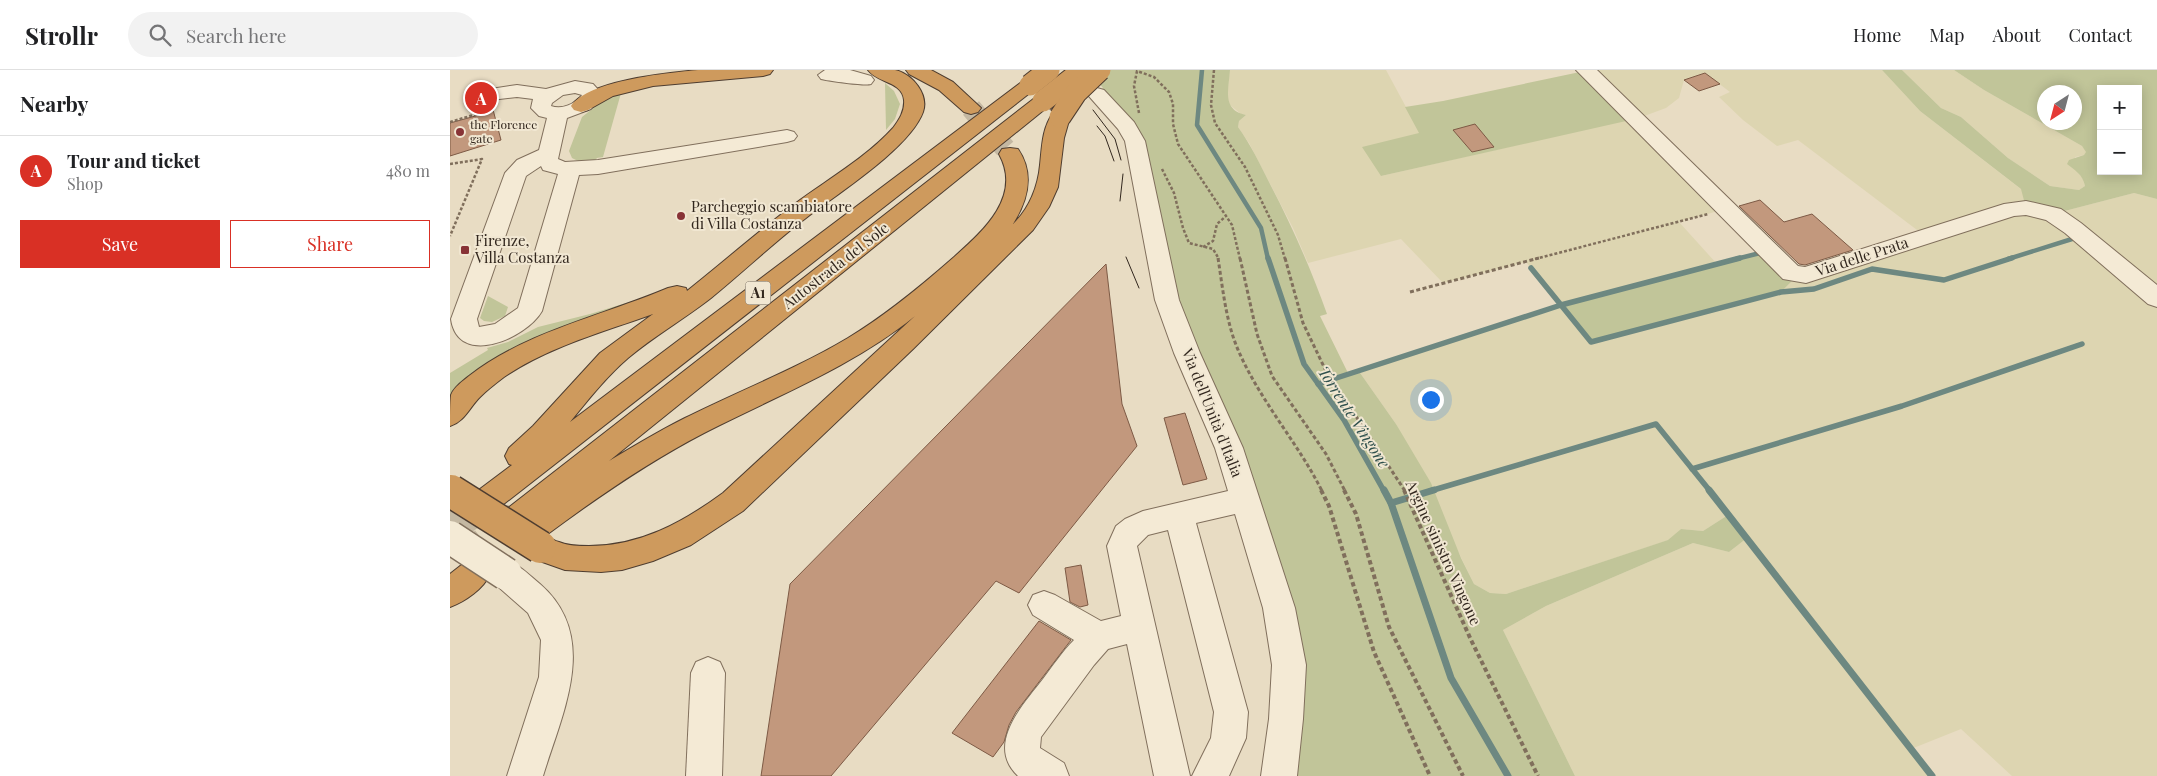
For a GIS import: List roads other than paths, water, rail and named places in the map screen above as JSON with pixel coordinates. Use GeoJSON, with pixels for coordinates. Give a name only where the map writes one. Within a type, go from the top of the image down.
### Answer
{"type":"FeatureCollection","features":[{"type":"Feature","properties":{"kind":"highway"},"geometry":{"type":"LineString","coordinates":[[575,87],[656,70]]}},
{"type":"Feature","properties":{"kind":"highway"},"geometry":{"type":"LineString","coordinates":[[567,114],[606,92],[652,80],[763,70]]}},
{"type":"Feature","properties":{"kind":"highway"},"geometry":{"type":"LineString","coordinates":[[916,70],[940,81],[958,95],[970,108]]}},
{"type":"Feature","properties":{"kind":"highway","name":"Autostrada del Sole"},"geometry":{"type":"LineString","coordinates":[[465,493],[1045,93],[1082,70]]}},
{"type":"Feature","properties":{"kind":"highway"},"geometry":{"type":"LineString","coordinates":[[871,75],[901,80],[913,94],[914,108],[909,121],[898,134],[751,249],[700,294],[615,355],[593,376],[542,436],[465,493],[530,531],[556,555],[573,558],[602,559],[629,555],[683,535],[704,523],[733,502],[904,342],[1025,225],[1039,205],[1047,187],[1050,174],[1053,133],[1045,93],[1076,93],[1099,82]]}},
{"type":"Feature","properties":{"kind":"highway","name":"Autostrada del Sole"},"geometry":{"type":"LineString","coordinates":[[530,531],[1045,93]]}},
{"type":"Feature","properties":{"kind":"highway"},"geometry":{"type":"LineString","coordinates":[[530,531],[619,468],[651,449],[822,363],[857,344],[902,314],[945,278],[1002,222],[1014,200],[1017,187],[1016,166],[1010,154]]}},
{"type":"Feature","properties":{"kind":"highway"},"geometry":{"type":"LineString","coordinates":[[450,415],[478,384],[509,362],[545,345],[660,303],[708,278],[751,249]]}},
{"type":"Feature","properties":{"kind":"highway"},"geometry":{"type":"LineString","coordinates":[[450,594],[468,564]]}},
{"type":"Feature","properties":{"kind":"street","name":"Via delle Prata"},"geometry":{"type":"LineString","coordinates":[[1586,70],[1781,266],[1798,275],[1806,275],[2012,209],[2040,210],[2053,214],[2073,228],[2157,298]]}},
{"type":"Feature","properties":{"kind":"street"},"geometry":{"type":"LineString","coordinates":[[828,75],[871,75]]}},
{"type":"Feature","properties":{"kind":"street","name":"Via dell'Unità d'Italia"},"geometry":{"type":"LineString","coordinates":[[1099,82],[1132,134],[1140,160],[1152,232],[1167,300],[1187,353],[1224,435],[1275,593],[1287,648],[1288,690],[1279,776]]}},
{"type":"Feature","properties":{"kind":"street"},"geometry":{"type":"LineString","coordinates":[[567,114],[547,112],[540,108],[541,102],[549,95],[561,89],[586,88],[592,94],[587,102],[567,114],[548,154],[548,161],[551,165],[558,168],[625,166],[787,136]]}},
{"type":"Feature","properties":{"kind":"street"},"geometry":{"type":"LineString","coordinates":[[489,103],[517,92],[549,95]]}},
{"type":"Feature","properties":{"kind":"street"},"geometry":{"type":"LineString","coordinates":[[548,154],[525,165],[516,173],[464,319],[467,331],[473,335],[495,334],[510,329],[527,317],[570,169]]}},
{"type":"Feature","properties":{"kind":"street"},"geometry":{"type":"LineString","coordinates":[[1172,776],[1122,546],[1124,540],[1136,527],[1179,514],[1246,499]]}},
{"type":"Feature","properties":{"kind":"street"},"geometry":{"type":"LineString","coordinates":[[1179,514],[1231,712],[1231,725],[1226,745],[1210,776]]}},
{"type":"Feature","properties":{"kind":"street"},"geometry":{"type":"LineString","coordinates":[[468,564],[539,603],[549,619],[557,640],[556,677],[525,776]]}},
{"type":"Feature","properties":{"kind":"street"},"geometry":{"type":"LineString","coordinates":[[1044,605],[1098,637]]}},
{"type":"Feature","properties":{"kind":"street"},"geometry":{"type":"LineString","coordinates":[[1051,776],[1026,761],[1022,755],[1023,738],[1026,729],[1082,654],[1098,637],[1138,626]]}},
{"type":"Feature","properties":{"kind":"street"},"geometry":{"type":"LineString","coordinates":[[704,776],[708,673]]}},
{"type":"Feature","properties":{"kind":"waterway","name":"Torrente Vingone"},"geometry":{"type":"LineString","coordinates":[[1202,70],[1197,125],[1261,228],[1268,259]]}},
{"type":"Feature","properties":{"kind":"waterway"},"geometry":{"type":"LineString","coordinates":[[2008,259],[2072,239]]}},
{"type":"Feature","properties":{"kind":"waterway"},"geometry":{"type":"LineString","coordinates":[[1740,258],[1760,253]]}},
{"type":"Feature","properties":{"kind":"waterway","name":"Torrente Vingone"},"geometry":{"type":"LineString","coordinates":[[1268,258],[1304,364],[1318,384]]}},
{"type":"Feature","properties":{"kind":"waterway"},"geometry":{"type":"LineString","coordinates":[[1561,305],[1740,258]]}},
{"type":"Feature","properties":{"kind":"waterway"},"geometry":{"type":"LineString","coordinates":[[1736,259],[1740,258]]}},
{"type":"Feature","properties":{"kind":"waterway"},"geometry":{"type":"LineString","coordinates":[[1561,305],[1591,342],[1781,292],[1814,289],[1872,269],[1944,280],[2012,258]]}},
{"type":"Feature","properties":{"kind":"waterway"},"geometry":{"type":"LineString","coordinates":[[1531,268],[1561,305]]}},
{"type":"Feature","properties":{"kind":"waterway"},"geometry":{"type":"LineString","coordinates":[[1318,384],[1561,305]]}},
{"type":"Feature","properties":{"kind":"waterway"},"geometry":{"type":"LineString","coordinates":[[1692,469],[1902,406],[2082,344]]}},
{"type":"Feature","properties":{"kind":"waterway","name":"Torrente Vingone"},"geometry":{"type":"LineString","coordinates":[[1318,384],[1344,420],[1384,491]]}},
{"type":"Feature","properties":{"kind":"waterway"},"geometry":{"type":"LineString","coordinates":[[1430,491],[1656,424],[1692,469]]}},
{"type":"Feature","properties":{"kind":"waterway"},"geometry":{"type":"LineString","coordinates":[[1692,469],[1710,491]]}},
{"type":"Feature","properties":{"kind":"waterway","name":"Torrente Vingone"},"geometry":{"type":"LineString","coordinates":[[1384,490],[1391,503]]}},
{"type":"Feature","properties":{"kind":"waterway"},"geometry":{"type":"LineString","coordinates":[[1391,503],[1434,490]]}},
{"type":"Feature","properties":{"kind":"waterway"},"geometry":{"type":"LineString","coordinates":[[1709,490],[1932,776]]}},
{"type":"Feature","properties":{"kind":"waterway","name":"Torrente Vingone"},"geometry":{"type":"LineString","coordinates":[[1391,503],[1451,678],[1508,776]]}},
{"type":"Feature","properties":{"kind":"tunnel"},"geometry":{"type":"LineString","coordinates":[[971,108],[1010,154]]}},
{"type":"Feature","properties":{"kind":"tunnel"},"geometry":{"type":"LineString","coordinates":[[450,529],[486,501]]}},
{"type":"Feature","properties":{"kind":"tunnel"},"geometry":{"type":"LineString","coordinates":[[460,563],[518,517]]}},
{"type":"Feature","properties":{"kind":"tram line"},"geometry":{"type":"LineString","coordinates":[[1093,110],[1115,139],[1121,160]]}},
{"type":"Feature","properties":{"kind":"tram line"},"geometry":{"type":"LineString","coordinates":[[1097,126],[1105,136],[1114,161]]}},
{"type":"Feature","properties":{"kind":"tram line"},"geometry":{"type":"LineString","coordinates":[[1120,201],[1123,174]]}},
{"type":"Feature","properties":{"kind":"tram line"},"geometry":{"type":"LineString","coordinates":[[1126,257],[1139,288]]}},
{"type":"Feature","properties":{"kind":"place","name":"Tour and ticket"},"geometry":{"type":"Point","coordinates":[481,98]}},
{"type":"Feature","properties":{"kind":"place","name":"the Florence gate"},"geometry":{"type":"Point","coordinates":[460,132]}},
{"type":"Feature","properties":{"kind":"place","name":"Parcheggio scambiatore di Villa Costanza"},"geometry":{"type":"Point","coordinates":[681,216]}},
{"type":"Feature","properties":{"kind":"place","name":"Firenze, Villa Costanza"},"geometry":{"type":"Point","coordinates":[465,250]}}]}
